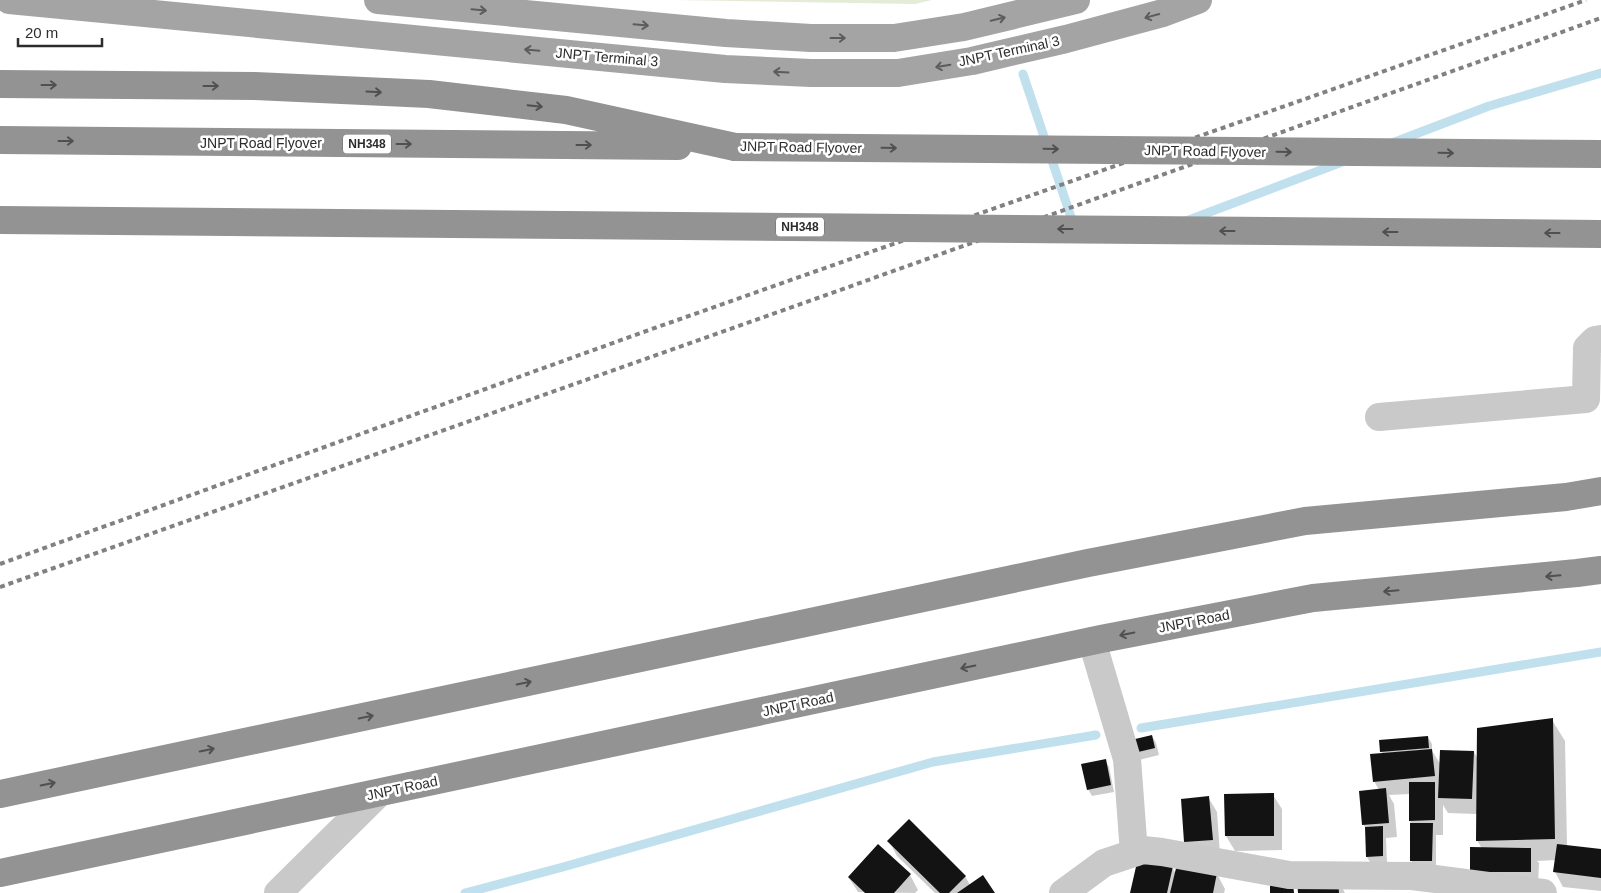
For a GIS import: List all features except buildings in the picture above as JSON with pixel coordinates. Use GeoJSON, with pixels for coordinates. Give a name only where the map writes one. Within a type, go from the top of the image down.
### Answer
{"type":"FeatureCollection","features":[{"type":"Feature","properties":{"kind":"highway"},"geometry":{"type":"LineString","coordinates":[[0,84],[255,86],[429,94],[566,110],[735,147]]}},
{"type":"Feature","properties":{"kind":"highway","name":"JNPT Road Flyover"},"geometry":{"type":"LineString","coordinates":[[0,140],[1601,154]]}},
{"type":"Feature","properties":{"kind":"highway","name":"NH348"},"geometry":{"type":"LineString","coordinates":[[0,220],[1601,234]]}},
{"type":"Feature","properties":{"kind":"highway"},"geometry":{"type":"LineString","coordinates":[[0,794],[1088,562],[1304,521],[1556,498],[1601,491]]}},
{"type":"Feature","properties":{"kind":"highway","name":"JNPT Road"},"geometry":{"type":"LineString","coordinates":[[0,874],[1092,641],[1313,598],[1577,574],[1601,570]]}},
{"type":"Feature","properties":{"kind":"main road","name":"JNPT Terminal 3"},"geometry":{"type":"LineString","coordinates":[[10,0],[724,68],[811,73],[898,73],[972,61],[1092,32],[1163,13],[1198,0]]}},
{"type":"Feature","properties":{"kind":"main road"},"geometry":{"type":"LineString","coordinates":[[378,0],[726,33],[811,38],[894,38],[964,26],[1076,0]]}},
{"type":"Feature","properties":{"kind":"street"},"geometry":{"type":"LineString","coordinates":[[1379,417],[1594,399],[1587,348],[1595,340],[1601,339]]}},
{"type":"Feature","properties":{"kind":"street"},"geometry":{"type":"LineString","coordinates":[[1092,641],[1126,759],[1134,853]]}},
{"type":"Feature","properties":{"kind":"street"},"geometry":{"type":"LineString","coordinates":[[278,893],[379,793]]}},
{"type":"Feature","properties":{"kind":"street"},"geometry":{"type":"LineString","coordinates":[[1063,893],[1104,863],[1143,850],[1288,875],[1412,876],[1543,893]]}},
{"type":"Feature","properties":{"kind":"green space"},"geometry":{"type":"Polygon","coordinates":[[[673,0],[932,0],[915,4],[673,0]]]}},
{"type":"Feature","properties":{"kind":"waterway"},"geometry":{"type":"LineString","coordinates":[[1392,143],[1489,106],[1601,73]]}},
{"type":"Feature","properties":{"kind":"waterway"},"geometry":{"type":"LineString","coordinates":[[1023,74],[1074,226]]}},
{"type":"Feature","properties":{"kind":"waterway"},"geometry":{"type":"LineString","coordinates":[[1186,221],[1342,162]]}},
{"type":"Feature","properties":{"kind":"waterway"},"geometry":{"type":"LineString","coordinates":[[1141,728],[1601,652]]}},
{"type":"Feature","properties":{"kind":"waterway"},"geometry":{"type":"LineString","coordinates":[[465,893],[933,762],[1096,735]]}},
{"type":"Feature","properties":{"kind":"railway"},"geometry":{"type":"LineString","coordinates":[[0,564],[649,330],[1586,0]]}},
{"type":"Feature","properties":{"kind":"railway"},"geometry":{"type":"LineString","coordinates":[[0,587],[815,299],[1601,18]]}}]}
